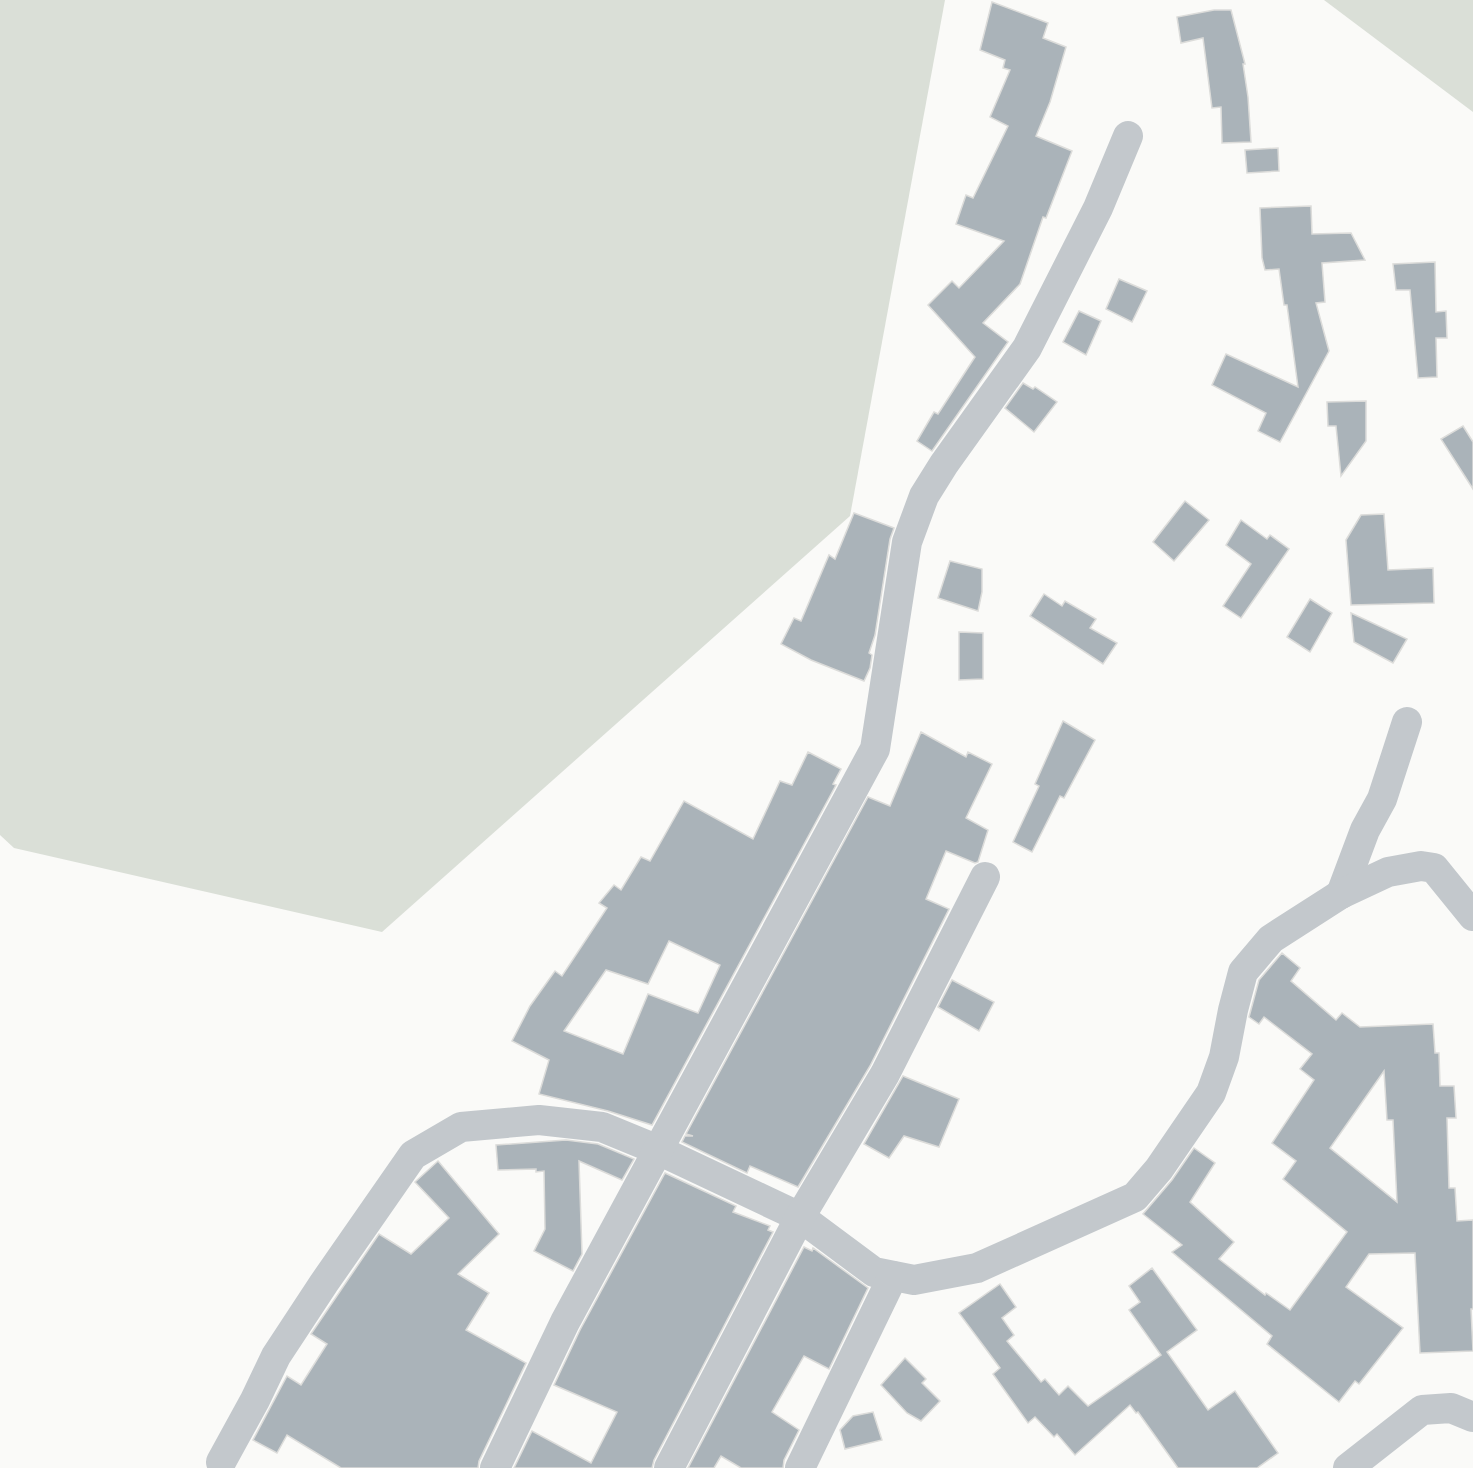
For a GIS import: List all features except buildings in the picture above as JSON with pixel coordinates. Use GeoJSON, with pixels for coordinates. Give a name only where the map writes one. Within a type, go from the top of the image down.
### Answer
{"type":"FeatureCollection","features":[{"type":"Feature","properties":{"kind":"street"},"geometry":{"type":"LineString","coordinates":[[495,1468],[566,1322],[875,749],[907,542],[924,496],[944,464],[1027,348],[1098,208],[1128,136]]}},
{"type":"Feature","properties":{"kind":"street"},"geometry":{"type":"LineString","coordinates":[[1341,894],[1365,830],[1382,800],[1407,722]]}},
{"type":"Feature","properties":{"kind":"street"},"geometry":{"type":"LineString","coordinates":[[221,1462],[276,1356],[336,1264],[413,1155],[462,1127],[539,1120],[602,1126],[801,1217],[874,1272],[914,1280],[977,1268],[1135,1197],[1159,1169],[1211,1093],[1224,1058],[1243,972],[1271,939],[1341,894],[1388,872],[1420,866],[1434,868],[1473,916]]}},
{"type":"Feature","properties":{"kind":"street"},"geometry":{"type":"LineString","coordinates":[[669,1468],[801,1217],[885,1074],[985,877]]}},
{"type":"Feature","properties":{"kind":"street"},"geometry":{"type":"LineString","coordinates":[[800,1468],[893,1276]]}},
{"type":"Feature","properties":{"kind":"street"},"geometry":{"type":"LineString","coordinates":[[1347,1468],[1422,1410],[1451,1408],[1473,1417]]}},
{"type":"Feature","properties":{"kind":"shaded area"},"geometry":{"type":"Polygon","coordinates":[[[0,0],[945,0],[850,516],[382,932],[14,848],[0,835],[0,0]]]}},
{"type":"Feature","properties":{"kind":"shaded area"},"geometry":{"type":"Polygon","coordinates":[[[1324,0],[1473,0],[1473,112],[1324,0]]]}}]}
